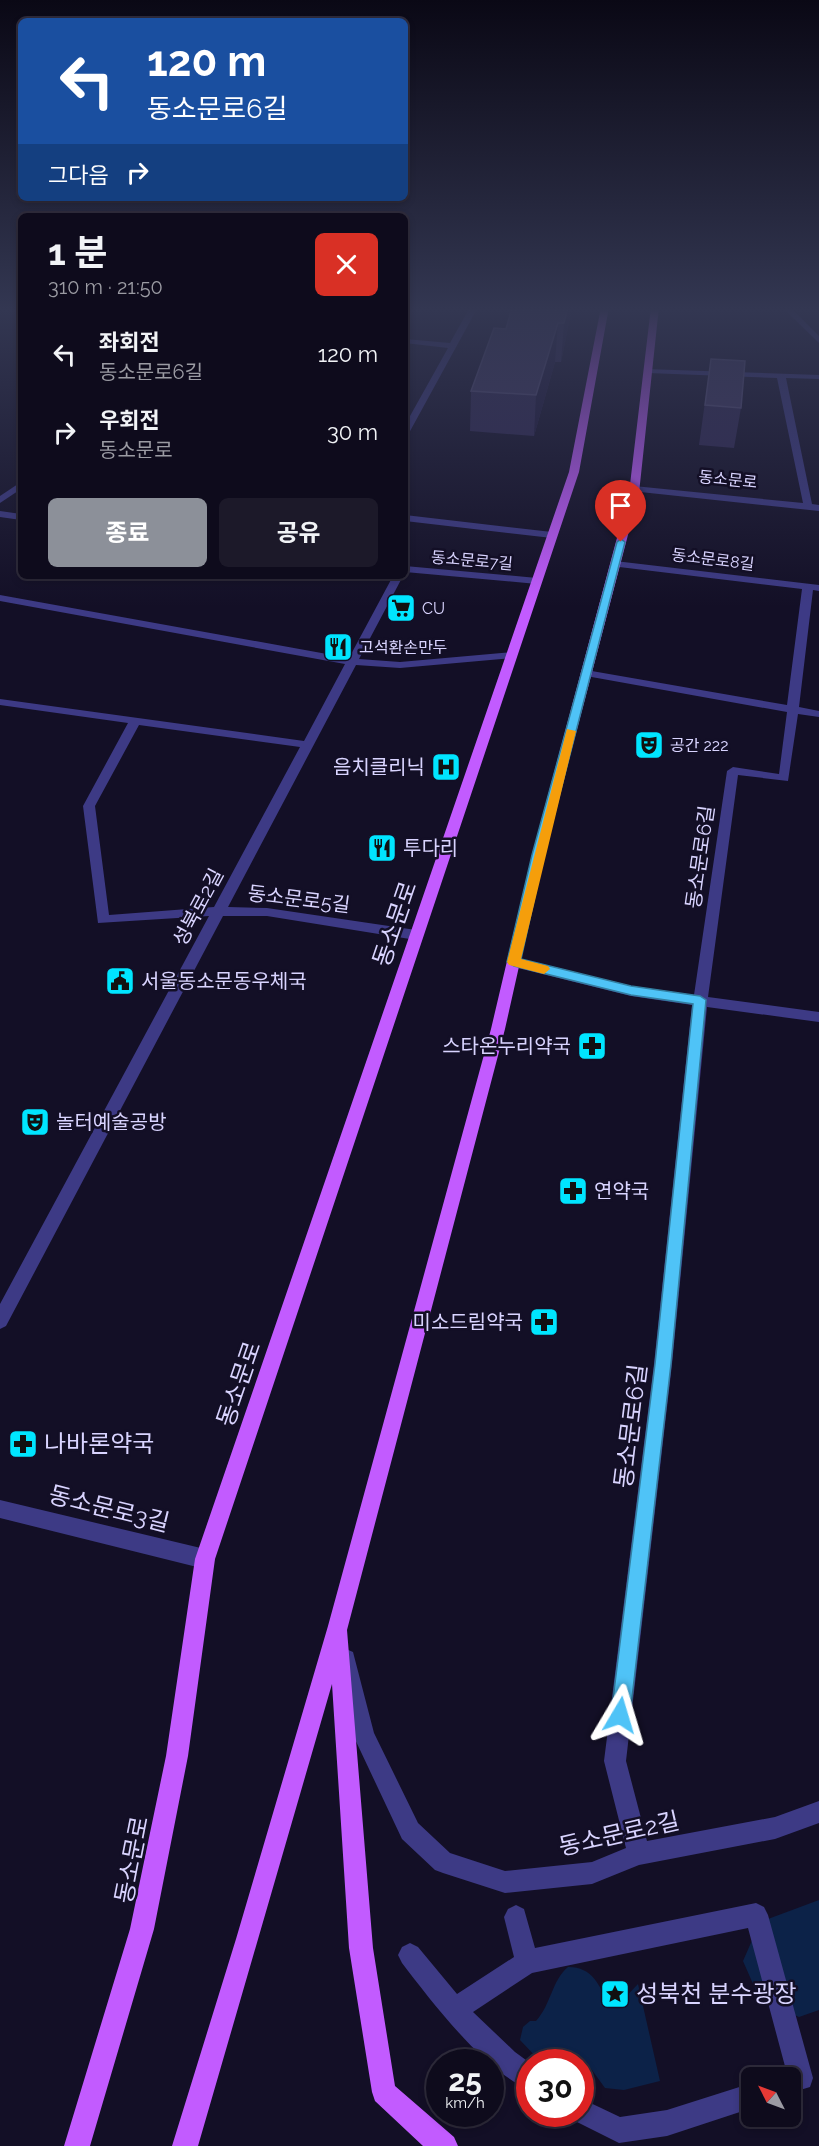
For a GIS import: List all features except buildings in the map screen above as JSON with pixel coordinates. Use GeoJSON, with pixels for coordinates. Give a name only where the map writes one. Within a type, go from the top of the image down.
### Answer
{"type":"FeatureCollection","features":[{"type":"Feature","properties":{"kind":"main road","name":"동소문로"},"geometry":{"type":"LineString","coordinates":[[77,2146],[142,1929],[177,1756],[205,1559],[574,472],[586,407]]}},
{"type":"Feature","properties":{"kind":"main road"},"geometry":{"type":"LineString","coordinates":[[184,2146],[248,1939],[338,1626],[498,1029],[538,855],[634,489],[644,407]]}},
{"type":"Feature","properties":{"kind":"main road"},"geometry":{"type":"LineString","coordinates":[[338,1626],[361,1948],[384,2092],[432,2137],[445,2146]]}},
{"type":"Feature","properties":{"kind":"street"},"geometry":{"type":"LineString","coordinates":[[408,407],[419,408],[408,428]]}},
{"type":"Feature","properties":{"kind":"street"},"geometry":{"type":"LineString","coordinates":[[788,407],[808,507]]}},
{"type":"Feature","properties":{"kind":"street"},"geometry":{"type":"LineString","coordinates":[[0,500],[18,487]]}},
{"type":"Feature","properties":{"kind":"street","name":"동소문로"},"geometry":{"type":"LineString","coordinates":[[634,489],[819,508]]}},
{"type":"Feature","properties":{"kind":"street"},"geometry":{"type":"LineString","coordinates":[[0,514],[18,517]]}},
{"type":"Feature","properties":{"kind":"street"},"geometry":{"type":"LineString","coordinates":[[408,518],[552,535]]}},
{"type":"Feature","properties":{"kind":"street","name":"동소문로8길"},"geometry":{"type":"LineString","coordinates":[[615,564],[813,587],[784,778]]}},
{"type":"Feature","properties":{"kind":"street","name":"동소문로7길"},"geometry":{"type":"LineString","coordinates":[[408,569],[537,581]]}},
{"type":"Feature","properties":{"kind":"street","name":"성북로2길"},"geometry":{"type":"LineString","coordinates":[[0,1321],[397,579]]}},
{"type":"Feature","properties":{"kind":"street"},"geometry":{"type":"LineString","coordinates":[[0,598],[353,662],[400,665],[512,655]]}},
{"type":"Feature","properties":{"kind":"street"},"geometry":{"type":"LineString","coordinates":[[586,673],[819,714]]}},
{"type":"Feature","properties":{"kind":"street"},"geometry":{"type":"LineString","coordinates":[[0,702],[309,745]]}},
{"type":"Feature","properties":{"kind":"street","name":"동소문로5길"},"geometry":{"type":"LineString","coordinates":[[136,720],[89,806],[103,920],[219,911],[267,912],[416,935]]}},
{"type":"Feature","properties":{"kind":"street","name":"동소문로6길"},"geometry":{"type":"LineString","coordinates":[[639,1854],[615,1761],[663,1364],[700,1000],[733,771],[784,778]]}},
{"type":"Feature","properties":{"kind":"street"},"geometry":{"type":"LineString","coordinates":[[514,962],[631,991],[819,1015]]}},
{"type":"Feature","properties":{"kind":"street","name":"동소문로3길"},"geometry":{"type":"LineString","coordinates":[[0,1509],[205,1559]]}},
{"type":"Feature","properties":{"kind":"street","name":"동소문로2길"},"geometry":{"type":"LineString","coordinates":[[338,1626],[364,1735],[410,1831],[443,1862],[505,1882],[592,1873],[639,1854],[775,1828],[819,1812]]}},
{"type":"Feature","properties":{"kind":"street"},"geometry":{"type":"LineString","coordinates":[[454,2010],[527,1962],[756,1916],[798,2067]]}},
{"type":"Feature","properties":{"kind":"street"},"geometry":{"type":"LineString","coordinates":[[516,1917],[527,1962]]}},
{"type":"Feature","properties":{"kind":"street"},"geometry":{"type":"LineString","coordinates":[[410,1955],[454,2010],[516,2068]]}},
{"type":"Feature","properties":{"kind":"street"},"geometry":{"type":"LineString","coordinates":[[594,2117],[619,2130],[667,2124],[741,2099]]}},
{"type":"Feature","properties":{"kind":"water"},"geometry":{"type":"Polygon","coordinates":[[[568,1967],[584,1970],[594,1978],[609,2005],[619,2004],[638,1984],[660,2081],[624,2090],[605,2088],[594,2073],[594,2049],[529,2049],[520,2040],[523,2027],[530,2021],[536,2021],[541,2015],[563,1972],[568,1967]]]}},
{"type":"Feature","properties":{"kind":"waterway"},"geometry":{"type":"LineString","coordinates":[[799,1961],[819,1955]]}},
{"type":"Feature","properties":{"kind":"slow traffic"},"geometry":{"type":"LineString","coordinates":[[544,969],[514,962],[538,855],[571,731]]}},
{"type":"Feature","properties":{"kind":"place","name":"CU"},"geometry":{"type":"Point","coordinates":[401,608]}},
{"type":"Feature","properties":{"kind":"place","name":"고석환손만두"},"geometry":{"type":"Point","coordinates":[338,647]}},
{"type":"Feature","properties":{"kind":"place","name":"공간 222"},"geometry":{"type":"Point","coordinates":[649,745]}},
{"type":"Feature","properties":{"kind":"place","name":"음치클리닉"},"geometry":{"type":"Point","coordinates":[446,767]}},
{"type":"Feature","properties":{"kind":"place","name":"투다리"},"geometry":{"type":"Point","coordinates":[382,848]}},
{"type":"Feature","properties":{"kind":"place","name":"서울동소문동우체국"},"geometry":{"type":"Point","coordinates":[120,981]}},
{"type":"Feature","properties":{"kind":"place","name":"스타온누리약국"},"geometry":{"type":"Point","coordinates":[592,1046]}},
{"type":"Feature","properties":{"kind":"place","name":"놀터예술공방"},"geometry":{"type":"Point","coordinates":[35,1122]}},
{"type":"Feature","properties":{"kind":"place","name":"연약국"},"geometry":{"type":"Point","coordinates":[573,1191]}},
{"type":"Feature","properties":{"kind":"place","name":"미소드림약국"},"geometry":{"type":"Point","coordinates":[544,1322]}},
{"type":"Feature","properties":{"kind":"place","name":"나바론약국"},"geometry":{"type":"Point","coordinates":[23,1444]}},
{"type":"Feature","properties":{"kind":"place","name":"성북천 분수광장"},"geometry":{"type":"Point","coordinates":[615,1994]}},
{"type":"Feature","properties":{"kind":"route"},"geometry":{"type":"LineString","coordinates":[[620,1715],[663,1364],[700,1000],[631,991],[514,962],[538,855],[621,542]]}}]}
